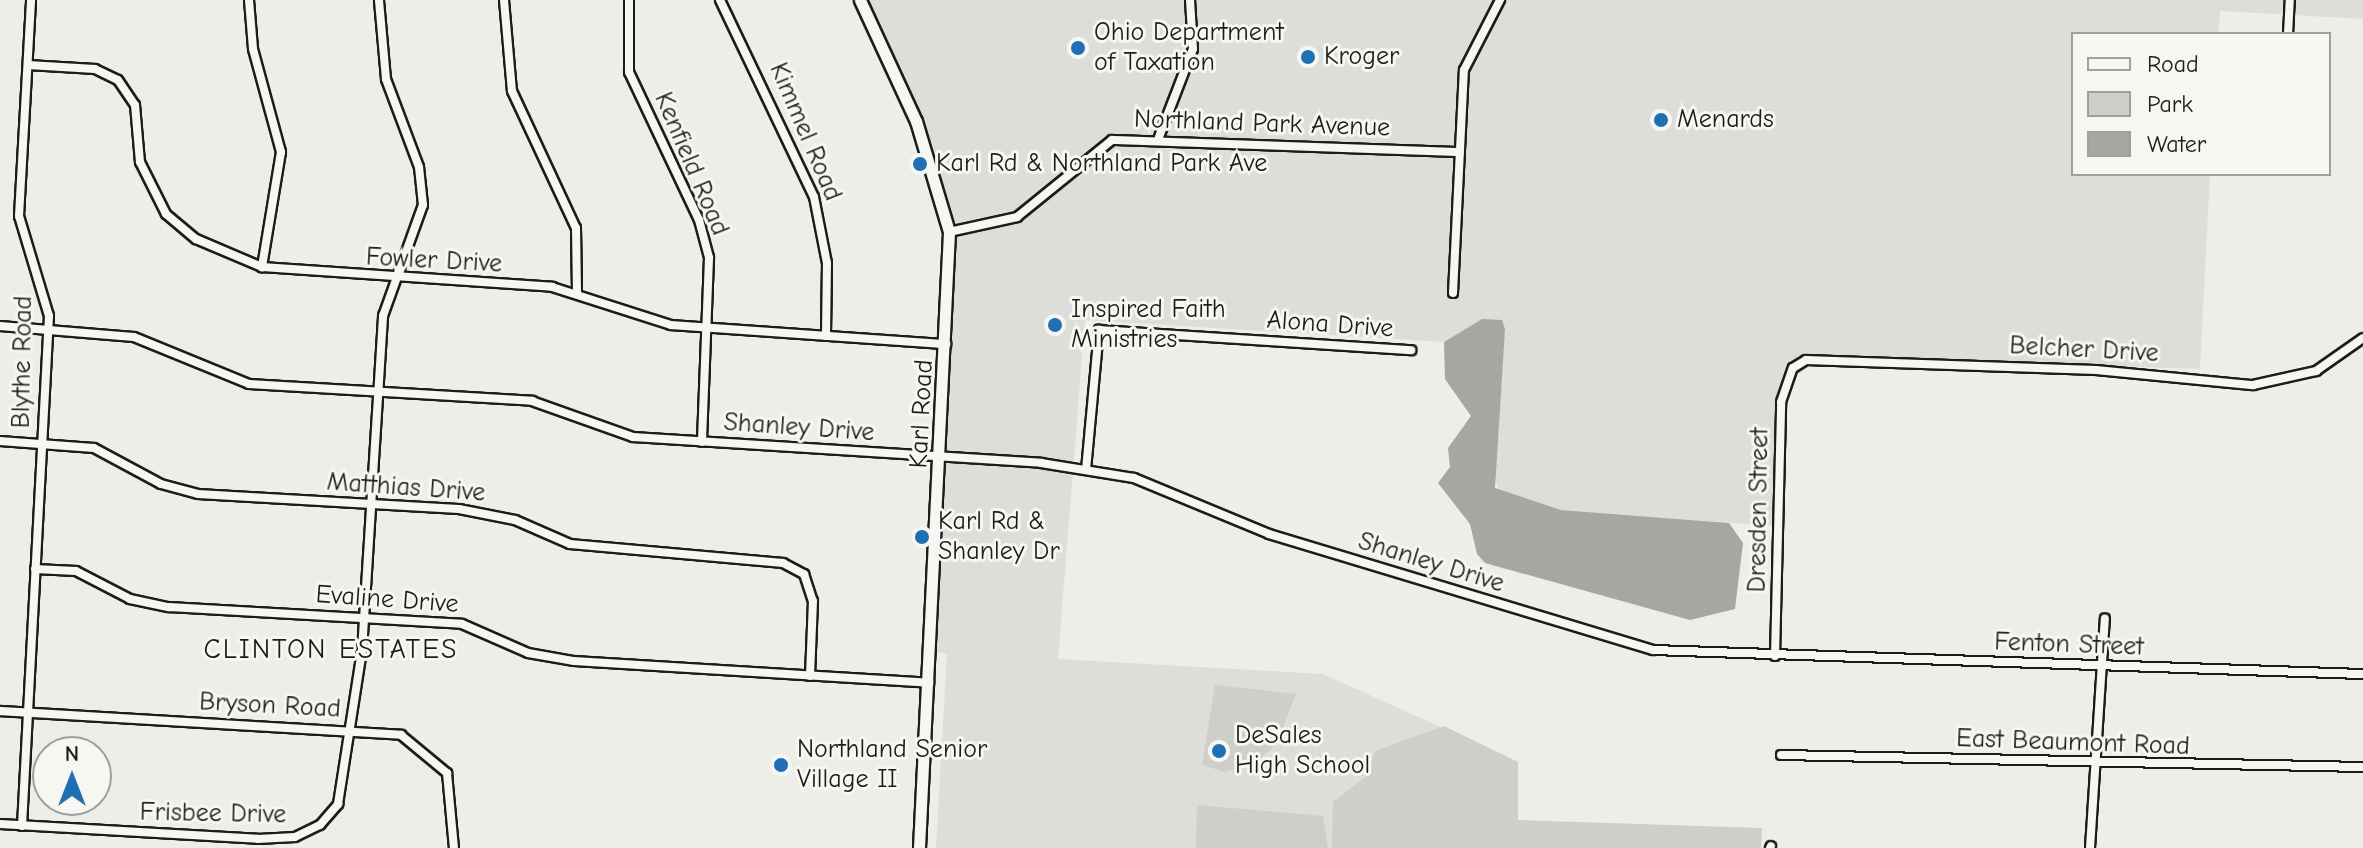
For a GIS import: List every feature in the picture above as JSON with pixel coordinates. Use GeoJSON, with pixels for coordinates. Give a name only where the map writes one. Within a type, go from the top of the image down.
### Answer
{"type":"FeatureCollection","features":[{"type":"Feature","properties":{"kind":"main road","name":"Karl Road"},"geometry":{"type":"LineString","coordinates":[[860,0],[920,131],[949,232],[948,344],[919,848]]}},
{"type":"Feature","properties":{"kind":"street","name":"Blythe Road"},"geometry":{"type":"LineString","coordinates":[[22,826],[49,329],[48,298],[19,216],[31,0]]}},
{"type":"Feature","properties":{"kind":"street"},"geometry":{"type":"LineString","coordinates":[[249,0],[256,62],[281,152],[262,267]]}},
{"type":"Feature","properties":{"kind":"street","name":"Frisbee Drive"},"geometry":{"type":"LineString","coordinates":[[0,824],[295,837],[320,825],[338,804],[364,618],[383,316],[420,227],[421,184],[386,79],[379,0]]}},
{"type":"Feature","properties":{"kind":"street"},"geometry":{"type":"LineString","coordinates":[[504,0],[512,91],[576,228],[577,292]]}},
{"type":"Feature","properties":{"kind":"street","name":"Kenfield Road"},"geometry":{"type":"LineString","coordinates":[[629,0],[629,72],[705,240],[710,329],[702,442]]}},
{"type":"Feature","properties":{"kind":"street","name":"Kimmel Road"},"geometry":{"type":"LineString","coordinates":[[720,0],[814,197],[827,263],[826,336]]}},
{"type":"Feature","properties":{"kind":"street"},"geometry":{"type":"LineString","coordinates":[[1159,137],[1193,49],[1190,0]]}},
{"type":"Feature","properties":{"kind":"street"},"geometry":{"type":"LineString","coordinates":[[1453,293],[1464,70],[1500,0]]}},
{"type":"Feature","properties":{"kind":"street"},"geometry":{"type":"LineString","coordinates":[[2288,32],[2290,0]]}},
{"type":"Feature","properties":{"kind":"street","name":"Fowler Drive"},"geometry":{"type":"LineString","coordinates":[[28,65],[95,69],[118,80],[135,105],[140,162],[166,214],[196,239],[262,267],[577,292],[639,318],[710,329],[948,344]]}},
{"type":"Feature","properties":{"kind":"street","name":"Northland Park Avenue"},"geometry":{"type":"LineString","coordinates":[[949,232],[1017,217],[1112,140],[1159,137],[1460,152]]}},
{"type":"Feature","properties":{"kind":"street","name":"Shanley Drive"},"geometry":{"type":"LineString","coordinates":[[0,326],[134,337],[249,384],[532,401],[618,434],[941,457],[1086,470],[1134,478],[1269,534],[1628,644],[1775,656]]}},
{"type":"Feature","properties":{"kind":"street","name":"Alona Drive"},"geometry":{"type":"LineString","coordinates":[[1086,470],[1099,330],[1411,350]]}},
{"type":"Feature","properties":{"kind":"street","name":"Belcher Drive"},"geometry":{"type":"LineString","coordinates":[[1793,368],[1821,356],[2253,385],[2316,371],[2363,338]]}},
{"type":"Feature","properties":{"kind":"street","name":"Dresden Street"},"geometry":{"type":"LineString","coordinates":[[1775,656],[1781,402],[1793,368]]}},
{"type":"Feature","properties":{"kind":"street","name":"Matthias Drive"},"geometry":{"type":"LineString","coordinates":[[0,441],[112,453],[183,492],[495,514],[601,549],[783,563],[804,574],[813,601],[810,676]]}},
{"type":"Feature","properties":{"kind":"street","name":"Evaline Drive"},"geometry":{"type":"LineString","coordinates":[[35,569],[89,574],[144,604],[462,624],[528,653],[574,661],[929,683]]}},
{"type":"Feature","properties":{"kind":"street"},"geometry":{"type":"LineString","coordinates":[[2090,848],[2105,618]]}},
{"type":"Feature","properties":{"kind":"street","name":"Fenton Street"},"geometry":{"type":"LineString","coordinates":[[1775,656],[2363,674]]}},
{"type":"Feature","properties":{"kind":"street","name":"Bryson Road"},"geometry":{"type":"LineString","coordinates":[[0,711],[401,735],[435,757],[454,794],[454,848]]}},
{"type":"Feature","properties":{"kind":"street","name":"East Beaumont Road"},"geometry":{"type":"LineString","coordinates":[[1781,755],[2097,764],[2363,767]]}},
{"type":"Feature","properties":{"kind":"shaded area"},"geometry":{"type":"Polygon","coordinates":[[[863,0],[2363,0],[2363,19],[2220,11],[2218,32],[2071,32],[2071,176],[2210,176],[2200,369],[1809,355],[1791,364],[1785,381],[1775,526],[1562,510],[1500,493],[1495,479],[1505,329],[1482,319],[1444,342],[1085,320],[1058,659],[1323,674],[1518,762],[1517,848],[936,848],[947,654],[932,651],[952,303],[949,232],[937,163],[863,0]]]}},
{"type":"Feature","properties":{"kind":"green space"},"geometry":{"type":"Polygon","coordinates":[[[1215,685],[1296,694],[1276,745],[1253,764],[1225,772],[1202,765],[1215,685]]]}},
{"type":"Feature","properties":{"kind":"green space"},"geometry":{"type":"Polygon","coordinates":[[[1444,726],[1518,762],[1518,820],[1762,828],[1761,848],[1332,848],[1333,802],[1368,775],[1375,751],[1444,726]]]}},
{"type":"Feature","properties":{"kind":"green space"},"geometry":{"type":"Polygon","coordinates":[[[1197,805],[1323,816],[1328,848],[1196,848],[1197,805]]]}},
{"type":"Feature","properties":{"kind":"water"},"geometry":{"type":"Polygon","coordinates":[[[1482,319],[1502,320],[1505,329],[1495,488],[1561,510],[1729,523],[1743,543],[1735,609],[1690,620],[1485,563],[1477,554],[1470,524],[1438,483],[1450,467],[1448,448],[1471,416],[1445,379],[1444,342],[1482,319]]]}},
{"type":"Feature","properties":{"kind":"place","name":"Ohio Department of Taxation"},"geometry":{"type":"Point","coordinates":[1078,48]}},
{"type":"Feature","properties":{"kind":"place","name":"Kroger"},"geometry":{"type":"Point","coordinates":[1308,57]}},
{"type":"Feature","properties":{"kind":"place","name":"Menards"},"geometry":{"type":"Point","coordinates":[1661,120]}},
{"type":"Feature","properties":{"kind":"place","name":"Karl Rd & Northland Park Ave"},"geometry":{"type":"Point","coordinates":[920,164]}},
{"type":"Feature","properties":{"kind":"place","name":"Inspired Faith Ministries"},"geometry":{"type":"Point","coordinates":[1055,325]}},
{"type":"Feature","properties":{"kind":"place","name":"Karl Rd & Shanley Dr"},"geometry":{"type":"Point","coordinates":[922,537]}},
{"type":"Feature","properties":{"kind":"place","name":"DeSales High School"},"geometry":{"type":"Point","coordinates":[1219,751]}},
{"type":"Feature","properties":{"kind":"place","name":"Northland Senior Village II"},"geometry":{"type":"Point","coordinates":[781,765]}},
{"type":"Feature","properties":{"kind":"district","name":"CLINTON ESTATES"},"geometry":{"type":"Point","coordinates":[331,649]}}]}
